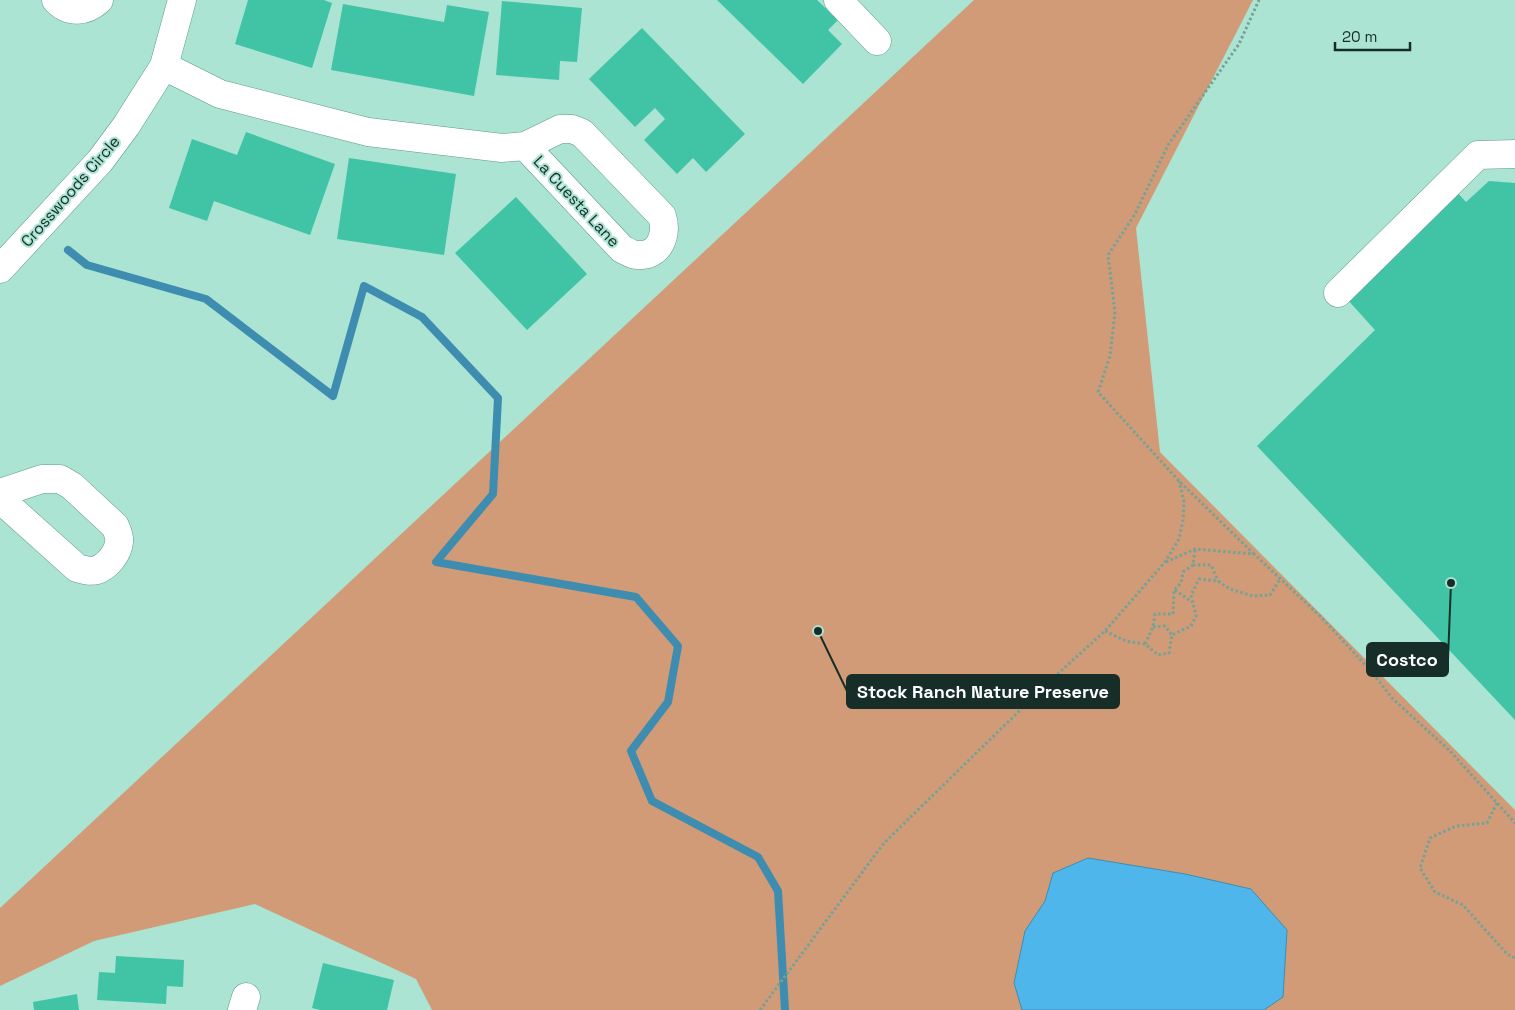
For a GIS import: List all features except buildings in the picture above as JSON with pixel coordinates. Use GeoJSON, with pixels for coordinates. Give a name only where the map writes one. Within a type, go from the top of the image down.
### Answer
{"type":"FeatureCollection","features":[{"type":"Feature","properties":{"kind":"street"},"geometry":{"type":"LineString","coordinates":[[56,0],[68,9],[79,10],[90,7],[99,0]]}},
{"type":"Feature","properties":{"kind":"street","name":"Crosswoods Circle"},"geometry":{"type":"LineString","coordinates":[[0,269],[100,161],[126,126],[164,66],[182,0]]}},
{"type":"Feature","properties":{"kind":"street"},"geometry":{"type":"LineString","coordinates":[[838,0],[877,41]]}},
{"type":"Feature","properties":{"kind":"street","name":"La Cuesta Lane"},"geometry":{"type":"LineString","coordinates":[[164,66],[220,94],[368,132],[502,148],[525,146],[560,129],[572,129],[582,132],[662,216],[665,226],[663,240],[647,254],[636,255],[622,249],[525,146]]}},
{"type":"Feature","properties":{"kind":"street"},"geometry":{"type":"LineString","coordinates":[[1338,293],[1478,155],[1515,154]]}},
{"type":"Feature","properties":{"kind":"street"},"geometry":{"type":"LineString","coordinates":[[0,493],[42,478],[60,479],[72,486],[115,526],[120,543],[116,554],[105,566],[98,570],[87,571],[77,568],[0,499]]}},
{"type":"Feature","properties":{"kind":"path"},"geometry":{"type":"LineString","coordinates":[[1259,0],[1238,44],[1168,145],[1135,214],[1108,255],[1115,312],[1110,356],[1098,392],[1179,481],[1320,616],[1371,671],[1392,698],[1450,751],[1515,822]]}},
{"type":"Feature","properties":{"kind":"path"},"geometry":{"type":"LineString","coordinates":[[760,1010],[884,843],[1052,679],[1104,631],[1165,562],[1179,539],[1183,520],[1184,502],[1179,481]]}},
{"type":"Feature","properties":{"kind":"path"},"geometry":{"type":"LineString","coordinates":[[1165,562],[1195,549],[1254,554]]}},
{"type":"Feature","properties":{"kind":"path"},"geometry":{"type":"LineString","coordinates":[[1193,565],[1195,549]]}},
{"type":"Feature","properties":{"kind":"path"},"geometry":{"type":"LineString","coordinates":[[1145,644],[1153,627],[1155,614],[1173,614],[1174,590],[1181,583],[1183,572],[1193,565],[1211,565],[1218,581]]}},
{"type":"Feature","properties":{"kind":"path"},"geometry":{"type":"LineString","coordinates":[[1172,635],[1191,626],[1196,616],[1190,595],[1199,579],[1218,581],[1230,589],[1254,596],[1270,595],[1280,579]]}},
{"type":"Feature","properties":{"kind":"path"},"geometry":{"type":"LineString","coordinates":[[1174,590],[1193,603]]}},
{"type":"Feature","properties":{"kind":"path"},"geometry":{"type":"LineString","coordinates":[[1104,631],[1126,641],[1145,644],[1158,655],[1169,653],[1172,635],[1166,626],[1153,627]]}},
{"type":"Feature","properties":{"kind":"path"},"geometry":{"type":"LineString","coordinates":[[1497,803],[1487,823],[1456,826],[1430,838],[1420,868],[1435,892],[1463,904],[1507,954],[1515,958]]}},
{"type":"Feature","properties":{"kind":"shaded area"},"geometry":{"type":"Polygon","coordinates":[[[974,0],[1253,0],[1136,228],[1160,452],[1515,810],[1515,1010],[432,1010],[416,979],[255,904],[94,941],[0,986],[0,908],[974,0]]]}},
{"type":"Feature","properties":{"kind":"water"},"geometry":{"type":"Polygon","coordinates":[[[1088,858],[1185,874],[1251,889],[1287,930],[1283,997],[1264,1010],[1022,1010],[1014,983],[1025,931],[1045,901],[1053,873],[1088,858]]]}},
{"type":"Feature","properties":{"kind":"waterway"},"geometry":{"type":"LineString","coordinates":[[68,250],[87,265],[206,299],[333,396],[364,286],[422,317],[498,398],[493,494],[436,562],[636,597],[678,646],[668,702],[631,751],[652,801],[758,857],[778,891],[785,1010]]}},
{"type":"Feature","properties":{"kind":"place","name":"Costco"},"geometry":{"type":"Point","coordinates":[1451,583]}},
{"type":"Feature","properties":{"kind":"place","name":"Stock Ranch Nature Preserve"},"geometry":{"type":"Point","coordinates":[818,631]}}]}
